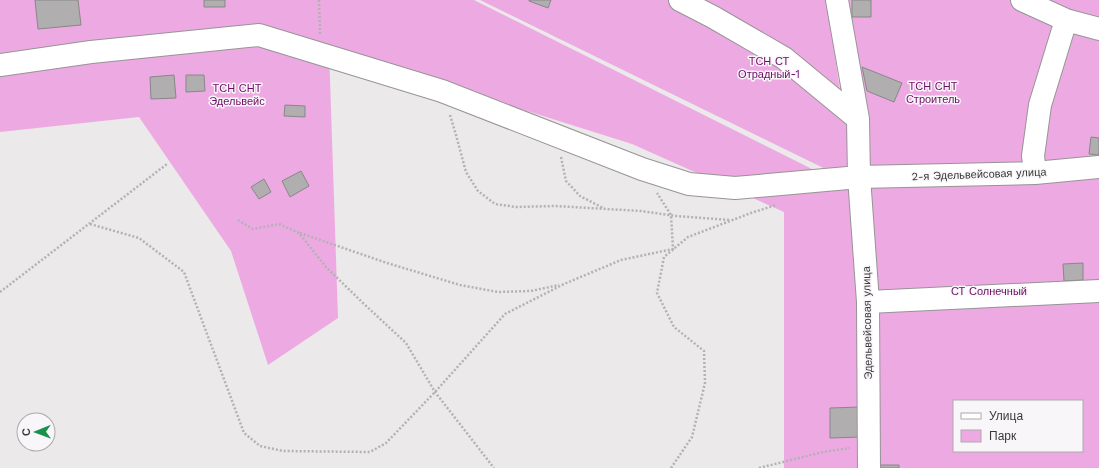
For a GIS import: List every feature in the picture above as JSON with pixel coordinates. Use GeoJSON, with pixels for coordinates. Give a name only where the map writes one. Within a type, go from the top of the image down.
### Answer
{"type":"FeatureCollection","features":[{"type":"Feature","properties":{"kind":"street"},"geometry":{"type":"LineString","coordinates":[[680,0],[713,17],[784,58],[858,119]]}},
{"type":"Feature","properties":{"kind":"street","name":"Эдельвейсовая улица"},"geometry":{"type":"LineString","coordinates":[[837,0],[858,119],[859,177],[868,302],[869,468]]}},
{"type":"Feature","properties":{"kind":"street"},"geometry":{"type":"LineString","coordinates":[[1022,0],[1066,20],[1099,29]]}},
{"type":"Feature","properties":{"kind":"street"},"geometry":{"type":"LineString","coordinates":[[1035,173],[1033,156],[1040,105],[1066,20]]}},
{"type":"Feature","properties":{"kind":"street","name":"2-я Эдельвейсовая улица"},"geometry":{"type":"LineString","coordinates":[[0,65],[91,52],[259,35],[442,91],[642,169],[689,184],[735,188],[859,177],[1035,173],[1099,168]]}},
{"type":"Feature","properties":{"kind":"street"},"geometry":{"type":"LineString","coordinates":[[868,302],[1099,291]]}},
{"type":"Feature","properties":{"kind":"path"},"geometry":{"type":"LineString","coordinates":[[319,0],[320,54]]}},
{"type":"Feature","properties":{"kind":"path"},"geometry":{"type":"LineString","coordinates":[[442,91],[466,172],[478,191],[496,204],[516,207],[555,206],[641,211],[731,220]]}},
{"type":"Feature","properties":{"kind":"path"},"geometry":{"type":"LineString","coordinates":[[563,138],[561,158],[566,181],[580,196],[606,209]]}},
{"type":"Feature","properties":{"kind":"path"},"geometry":{"type":"LineString","coordinates":[[0,292],[167,164]]}},
{"type":"Feature","properties":{"kind":"path"},"geometry":{"type":"LineString","coordinates":[[642,169],[671,215],[673,249]]}},
{"type":"Feature","properties":{"kind":"path"},"geometry":{"type":"LineString","coordinates":[[671,468],[692,437],[705,384],[704,350],[674,327],[657,293],[664,257],[688,237],[780,203]]}},
{"type":"Feature","properties":{"kind":"path"},"geometry":{"type":"LineString","coordinates":[[238,220],[253,229],[279,224],[299,233],[386,263],[460,285],[498,292],[531,291],[564,284]]}},
{"type":"Feature","properties":{"kind":"path"},"geometry":{"type":"LineString","coordinates":[[90,224],[139,238],[184,272],[244,433],[260,446],[282,451],[370,452],[386,443],[435,392],[505,314],[564,284],[621,260],[673,249]]}},
{"type":"Feature","properties":{"kind":"path"},"geometry":{"type":"LineString","coordinates":[[299,233],[326,267],[406,343],[435,392],[494,468]]}},
{"type":"Feature","properties":{"kind":"path"},"geometry":{"type":"LineString","coordinates":[[759,468],[823,452],[869,445]]}},
{"type":"Feature","properties":{"kind":"green space"},"geometry":{"type":"Polygon","coordinates":[[[0,0],[474,0],[846,186],[846,179],[480,0],[827,0],[840,91],[835,0],[1099,0],[1099,175],[1052,180],[1099,179],[1099,468],[784,468],[784,212],[632,144],[329,49],[338,318],[268,365],[231,251],[139,117],[0,132],[0,0]]]}},
{"type":"Feature","properties":{"kind":"building"},"geometry":{"type":"Polygon","coordinates":[[[35,0],[78,0],[81,25],[38,29],[35,0]]]}},
{"type":"Feature","properties":{"kind":"building"},"geometry":{"type":"Polygon","coordinates":[[[204,0],[225,0],[225,7],[204,7],[204,0]]]}},
{"type":"Feature","properties":{"kind":"building"},"geometry":{"type":"Polygon","coordinates":[[[529,0],[551,0],[548,8],[529,0]]]}},
{"type":"Feature","properties":{"kind":"building"},"geometry":{"type":"Polygon","coordinates":[[[852,0],[871,0],[871,17],[852,17],[852,0]]]}},
{"type":"Feature","properties":{"kind":"building"},"geometry":{"type":"Polygon","coordinates":[[[862,67],[902,83],[894,102],[867,91],[862,67]]]}},
{"type":"Feature","properties":{"kind":"building"},"geometry":{"type":"Polygon","coordinates":[[[174,75],[176,98],[151,99],[150,77],[174,75]]]}},
{"type":"Feature","properties":{"kind":"building"},"geometry":{"type":"Polygon","coordinates":[[[186,75],[204,75],[205,91],[186,92],[186,75]]]}},
{"type":"Feature","properties":{"kind":"building"},"geometry":{"type":"Polygon","coordinates":[[[285,105],[305,106],[305,117],[284,116],[285,105]]]}},
{"type":"Feature","properties":{"kind":"building"},"geometry":{"type":"Polygon","coordinates":[[[1091,137],[1099,138],[1099,155],[1089,154],[1091,137]]]}},
{"type":"Feature","properties":{"kind":"building"},"geometry":{"type":"Polygon","coordinates":[[[301,171],[309,186],[290,197],[282,181],[301,171]]]}},
{"type":"Feature","properties":{"kind":"building"},"geometry":{"type":"Polygon","coordinates":[[[264,179],[271,192],[259,199],[251,187],[264,179]]]}},
{"type":"Feature","properties":{"kind":"building"},"geometry":{"type":"Polygon","coordinates":[[[1083,263],[1083,280],[1064,281],[1063,264],[1083,263]]]}},
{"type":"Feature","properties":{"kind":"building"},"geometry":{"type":"Polygon","coordinates":[[[860,407],[861,437],[830,438],[830,408],[860,407]]]}},
{"type":"Feature","properties":{"kind":"building"},"geometry":{"type":"Polygon","coordinates":[[[879,465],[899,465],[899,468],[879,468],[879,465]]]}},
{"type":"Feature","properties":{"kind":"park label","name":"ТСН СТ Отрадный-1"},"geometry":{"type":"Point","coordinates":[769,67]}},
{"type":"Feature","properties":{"kind":"park label","name":"ТСН СНТ Строитель"},"geometry":{"type":"Point","coordinates":[933,92]}},
{"type":"Feature","properties":{"kind":"park label","name":"ТСН СНТ Эдельвейс"},"geometry":{"type":"Point","coordinates":[237,94]}},
{"type":"Feature","properties":{"kind":"park label","name":"СТ Солнечный"},"geometry":{"type":"Point","coordinates":[989,291]}}]}
